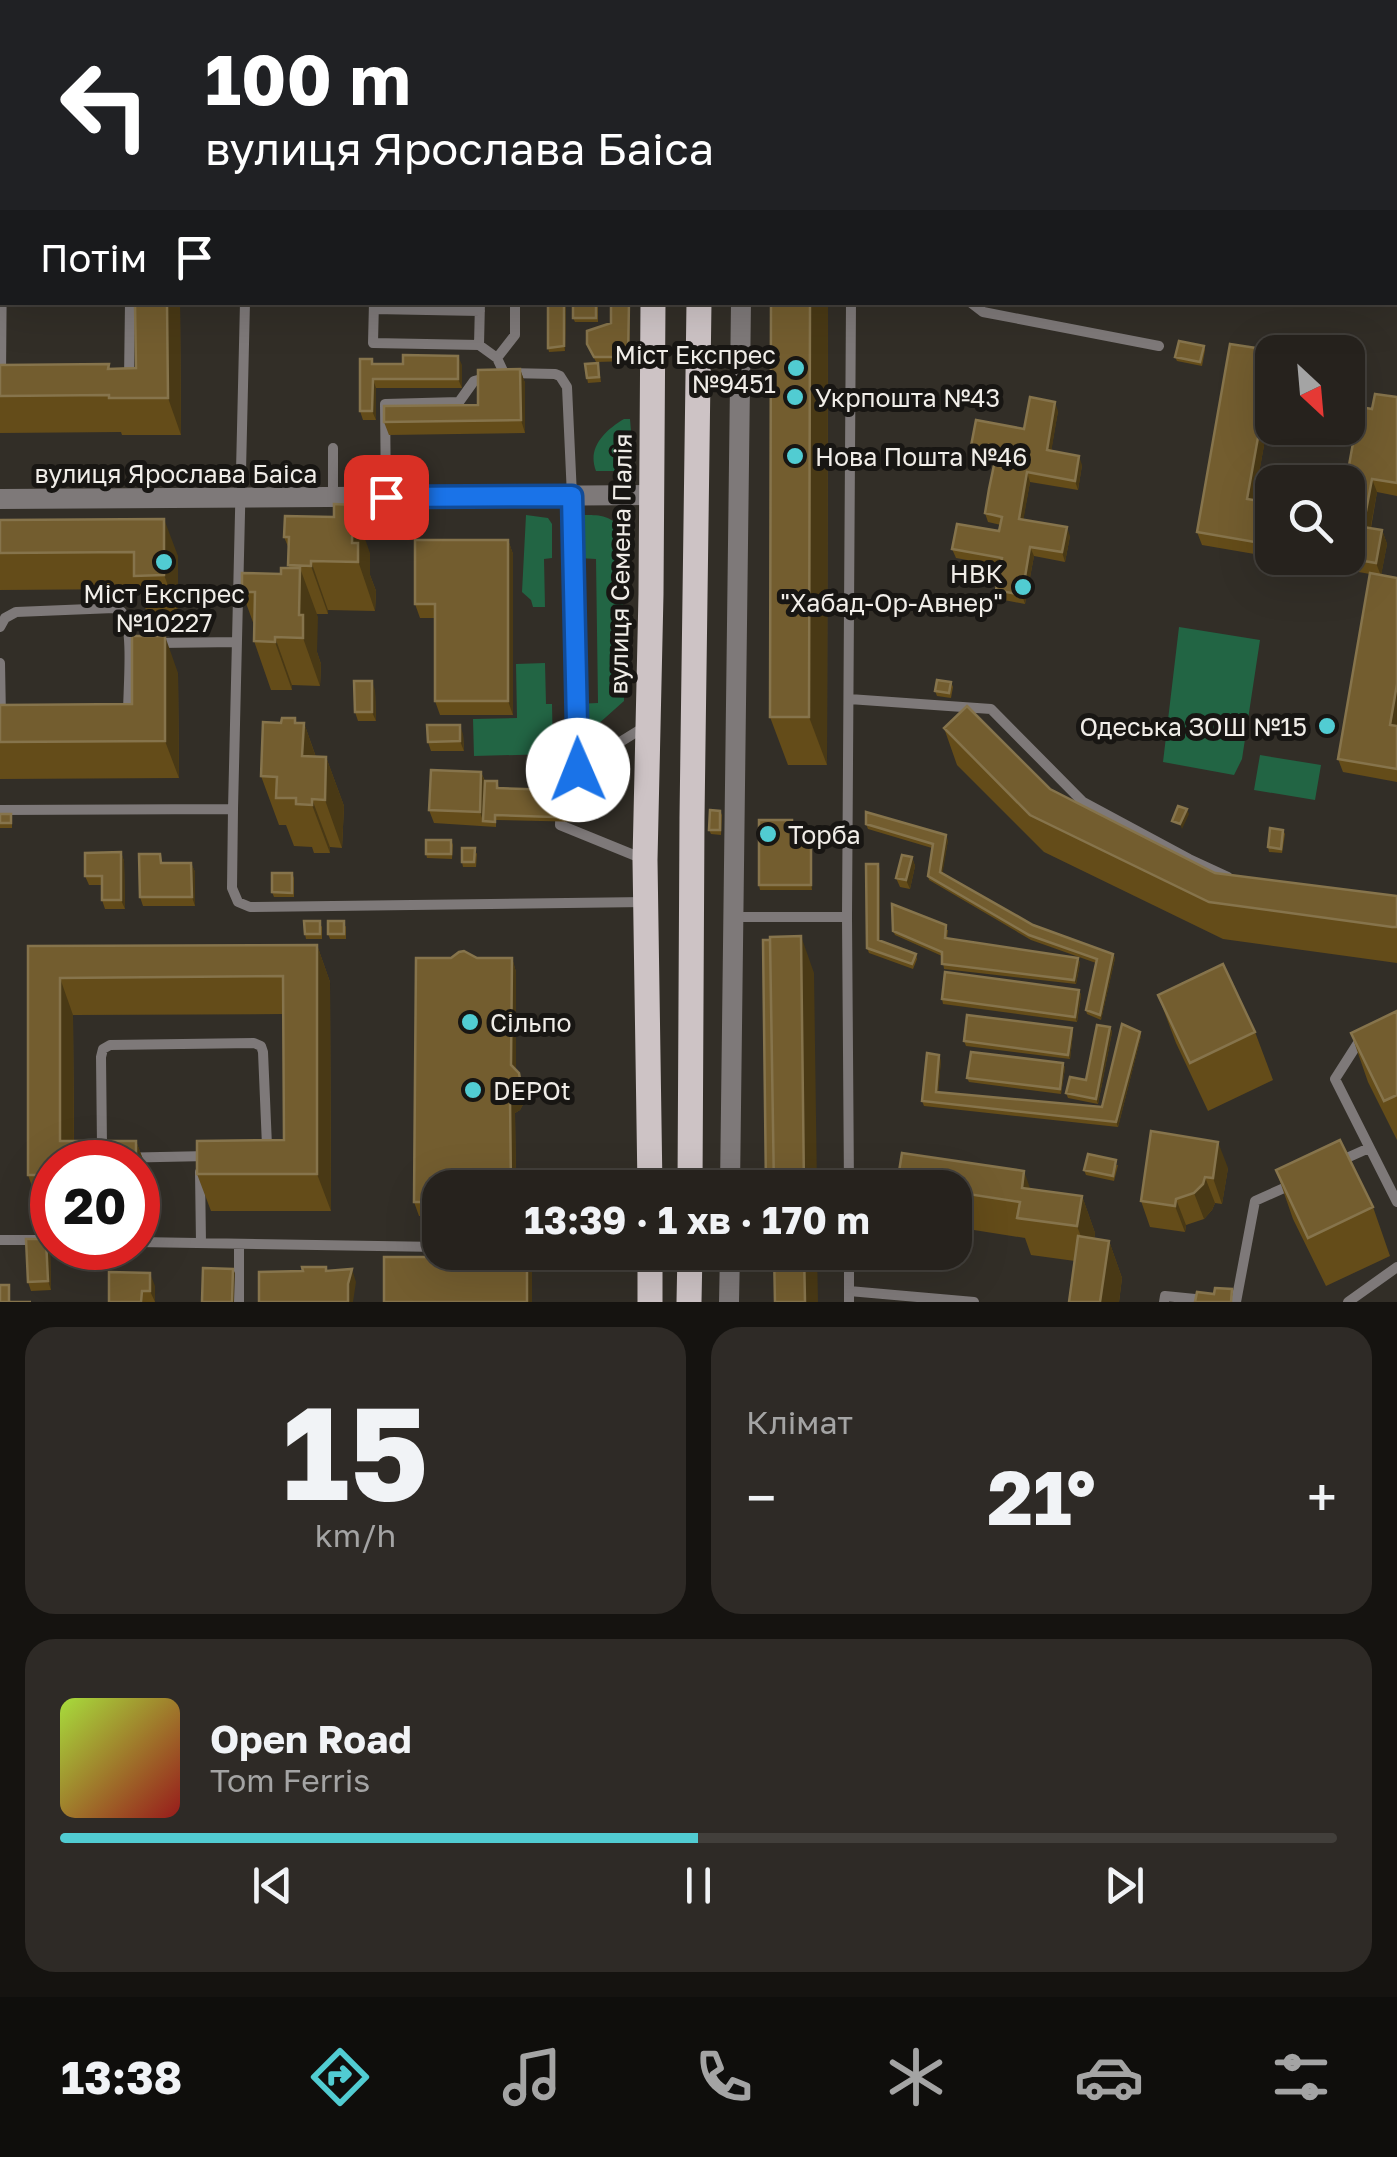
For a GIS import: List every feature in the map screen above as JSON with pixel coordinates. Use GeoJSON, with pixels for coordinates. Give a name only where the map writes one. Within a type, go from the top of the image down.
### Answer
{"type":"FeatureCollection","features":[{"type":"Feature","properties":{"kind":"main road","name":"вулиця Семена Палія"},"geometry":{"type":"LineString","coordinates":[[650,1170],[646,860],[653,305]]}},
{"type":"Feature","properties":{"kind":"main road"},"geometry":{"type":"LineString","coordinates":[[690,1170],[699,305]]}},
{"type":"Feature","properties":{"kind":"main road"},"geometry":{"type":"LineString","coordinates":[[654,370],[700,372]]}},
{"type":"Feature","properties":{"kind":"main road"},"geometry":{"type":"LineString","coordinates":[[650,1270],[650,1302]]}},
{"type":"Feature","properties":{"kind":"main road"},"geometry":{"type":"LineString","coordinates":[[689,1302],[690,1270]]}},
{"type":"Feature","properties":{"kind":"street"},"geometry":{"type":"LineString","coordinates":[[730,1170],[741,305]]}},
{"type":"Feature","properties":{"kind":"street","name":"вулиця Ярослава Баіса"},"geometry":{"type":"LineString","coordinates":[[0,499],[652,496]]}},
{"type":"Feature","properties":{"kind":"street"},"geometry":{"type":"LineString","coordinates":[[729,1302],[730,1270]]}},
{"type":"Feature","properties":{"kind":"lane"},"geometry":{"type":"LineString","coordinates":[[1,305],[1,379],[19,379]]}},
{"type":"Feature","properties":{"kind":"lane"},"geometry":{"type":"LineString","coordinates":[[111,379],[130,379],[130,305]]}},
{"type":"Feature","properties":{"kind":"lane"},"geometry":{"type":"LineString","coordinates":[[245,305],[232,888],[238,902],[250,907],[647,902]]}},
{"type":"Feature","properties":{"kind":"lane"},"geometry":{"type":"LineString","coordinates":[[498,358],[515,336],[515,305]]}},
{"type":"Feature","properties":{"kind":"lane"},"geometry":{"type":"LineString","coordinates":[[848,1170],[851,305]]}},
{"type":"Feature","properties":{"kind":"lane"},"geometry":{"type":"LineString","coordinates":[[974,305],[983,312],[1159,346]]}},
{"type":"Feature","properties":{"kind":"lane"},"geometry":{"type":"LineString","coordinates":[[479,345],[480,307],[374,306],[373,342],[479,345],[498,358],[504,374]]}},
{"type":"Feature","properties":{"kind":"lane"},"geometry":{"type":"LineString","coordinates":[[386,497],[385,404],[459,402],[474,380],[504,374],[556,374],[564,380],[568,387],[572,496],[578,770]]}},
{"type":"Feature","properties":{"kind":"lane"},"geometry":{"type":"LineString","coordinates":[[332,448],[333,497]]}},
{"type":"Feature","properties":{"kind":"lane"},"geometry":{"type":"LineString","coordinates":[[0,627],[5,618],[16,612],[114,608],[123,613],[128,644],[128,719],[124,727]]}},
{"type":"Feature","properties":{"kind":"lane"},"geometry":{"type":"LineString","coordinates":[[128,644],[238,642]]}},
{"type":"Feature","properties":{"kind":"lane"},"geometry":{"type":"LineString","coordinates":[[0,664],[1,721],[5,730]]}},
{"type":"Feature","properties":{"kind":"lane"},"geometry":{"type":"LineString","coordinates":[[849,699],[991,709],[1083,802],[1232,879]]}},
{"type":"Feature","properties":{"kind":"lane"},"geometry":{"type":"LineString","coordinates":[[646,860],[560,825],[562,778],[647,726]]}},
{"type":"Feature","properties":{"kind":"lane"},"geometry":{"type":"LineString","coordinates":[[0,810],[234,809]]}},
{"type":"Feature","properties":{"kind":"lane"},"geometry":{"type":"LineString","coordinates":[[733,917],[848,917]]}},
{"type":"Feature","properties":{"kind":"lane"},"geometry":{"type":"LineString","coordinates":[[1358,1042],[1334,1079],[1394,1188],[1397,1202]]}},
{"type":"Feature","properties":{"kind":"lane"},"geometry":{"type":"LineString","coordinates":[[110,1045],[261,1046],[267,1146],[264,1152],[200,1156],[105,1155],[103,1049],[110,1045]]}},
{"type":"Feature","properties":{"kind":"lane"},"geometry":{"type":"LineString","coordinates":[[1337,1163],[1369,1148]]}},
{"type":"Feature","properties":{"kind":"lane"},"geometry":{"type":"LineString","coordinates":[[200,1156],[201,1243]]}},
{"type":"Feature","properties":{"kind":"lane"},"geometry":{"type":"LineString","coordinates":[[1236,1302],[1255,1201],[1304,1178]]}},
{"type":"Feature","properties":{"kind":"lane"},"geometry":{"type":"LineString","coordinates":[[0,1240],[30,1240]]}},
{"type":"Feature","properties":{"kind":"lane"},"geometry":{"type":"LineString","coordinates":[[160,1242],[422,1247]]}},
{"type":"Feature","properties":{"kind":"lane"},"geometry":{"type":"LineString","coordinates":[[239,1244],[239,1302]]}},
{"type":"Feature","properties":{"kind":"lane"},"geometry":{"type":"LineString","coordinates":[[1348,1302],[1397,1267]]}},
{"type":"Feature","properties":{"kind":"lane"},"geometry":{"type":"LineString","coordinates":[[849,1270],[849,1296],[974,1302]]}},
{"type":"Feature","properties":{"kind":"lane"},"geometry":{"type":"LineString","coordinates":[[1164,1302],[1165,1296],[1225,1302]]}},
{"type":"Feature","properties":{"kind":"green space"},"geometry":{"type":"Polygon","coordinates":[[[624,419],[630,419],[633,456],[629,466],[621,471],[596,471],[594,455],[599,441],[624,419]]]}},
{"type":"Feature","properties":{"kind":"green space"},"geometry":{"type":"Polygon","coordinates":[[[526,515],[548,518],[552,524],[552,558],[544,559],[545,607],[533,607],[522,592],[526,515]]]}},
{"type":"Feature","properties":{"kind":"green space"},"geometry":{"type":"Polygon","coordinates":[[[580,515],[608,518],[622,530],[624,701],[578,742],[574,704],[598,703],[596,559],[579,558],[580,515]]]}},
{"type":"Feature","properties":{"kind":"green space"},"geometry":{"type":"Polygon","coordinates":[[[1179,627],[1260,640],[1242,759],[1234,775],[1163,762],[1179,627]]]}},
{"type":"Feature","properties":{"kind":"green space"},"geometry":{"type":"Polygon","coordinates":[[[545,663],[546,704],[552,704],[553,754],[474,756],[473,719],[517,718],[516,664],[545,663]]]}},
{"type":"Feature","properties":{"kind":"green space"},"geometry":{"type":"Polygon","coordinates":[[[1260,755],[1321,765],[1315,800],[1254,790],[1260,755]]]}},
{"type":"Feature","properties":{"kind":"building"},"geometry":{"type":"Polygon","coordinates":[[[135,305],[167,305],[168,398],[0,396],[0,365],[109,364],[108,369],[136,368],[135,305]]]}},
{"type":"Feature","properties":{"kind":"building"},"geometry":{"type":"Polygon","coordinates":[[[548,305],[564,305],[564,346],[548,348],[548,305]]]}},
{"type":"Feature","properties":{"kind":"building"},"geometry":{"type":"Polygon","coordinates":[[[573,305],[596,305],[596,318],[573,318],[573,305]]]}},
{"type":"Feature","properties":{"kind":"building"},"geometry":{"type":"Polygon","coordinates":[[[611,305],[629,305],[628,357],[594,357],[587,344],[587,331],[611,323],[611,305]]]}},
{"type":"Feature","properties":{"kind":"building"},"geometry":{"type":"Polygon","coordinates":[[[771,305],[810,305],[809,717],[770,717],[771,305]]]}},
{"type":"Feature","properties":{"kind":"building"},"geometry":{"type":"Polygon","coordinates":[[[1179,341],[1204,346],[1200,362],[1175,357],[1179,341]]]}},
{"type":"Feature","properties":{"kind":"building"},"geometry":{"type":"Polygon","coordinates":[[[1230,344],[1255,348],[1257,445],[1247,499],[1255,500],[1255,542],[1197,532],[1230,344]]]}},
{"type":"Feature","properties":{"kind":"building"},"geometry":{"type":"Polygon","coordinates":[[[403,355],[458,356],[458,379],[373,379],[372,411],[360,411],[360,359],[372,359],[372,364],[403,364],[403,355]]]}},
{"type":"Feature","properties":{"kind":"building"},"geometry":{"type":"Polygon","coordinates":[[[598,363],[599,377],[587,378],[585,364],[598,363]]]}},
{"type":"Feature","properties":{"kind":"building"},"geometry":{"type":"Polygon","coordinates":[[[520,369],[521,420],[384,422],[384,406],[478,405],[478,370],[520,369]]]}},
{"type":"Feature","properties":{"kind":"building"},"geometry":{"type":"Polygon","coordinates":[[[1375,394],[1397,397],[1397,483],[1372,479],[1365,516],[1365,465],[1349,465],[1353,445],[1365,445],[1365,408],[1372,409],[1375,394]]]}},
{"type":"Feature","properties":{"kind":"building"},"geometry":{"type":"Polygon","coordinates":[[[1030,397],[1055,402],[1047,450],[1079,456],[1075,481],[1027,472],[1019,519],[1067,527],[1062,552],[1030,547],[1022,595],[996,590],[1002,558],[952,549],[957,524],[999,531],[1002,517],[985,513],[989,489],[994,465],[1011,468],[1014,453],[971,446],[976,420],[1024,429],[1030,397]]]}},
{"type":"Feature","properties":{"kind":"building"},"geometry":{"type":"Polygon","coordinates":[[[334,504],[353,505],[352,543],[358,543],[358,562],[311,561],[311,566],[288,565],[285,516],[334,517],[334,504]]]}},
{"type":"Feature","properties":{"kind":"building"},"geometry":{"type":"Polygon","coordinates":[[[164,519],[164,575],[134,576],[134,552],[0,553],[0,520],[164,519]]]}},
{"type":"Feature","properties":{"kind":"building"},"geometry":{"type":"Polygon","coordinates":[[[1365,527],[1382,530],[1376,563],[1365,561],[1365,527]]]}},
{"type":"Feature","properties":{"kind":"building"},"geometry":{"type":"Polygon","coordinates":[[[415,540],[508,540],[508,701],[435,701],[435,604],[415,604],[415,540]]]}},
{"type":"Feature","properties":{"kind":"building"},"geometry":{"type":"Polygon","coordinates":[[[281,568],[300,568],[299,615],[303,615],[303,638],[254,641],[255,592],[242,592],[242,573],[281,574],[281,568]]]}},
{"type":"Feature","properties":{"kind":"building"},"geometry":{"type":"Polygon","coordinates":[[[1370,573],[1397,578],[1397,684],[1390,725],[1397,726],[1397,769],[1338,759],[1370,573]]]}},
{"type":"Feature","properties":{"kind":"building"},"geometry":{"type":"Polygon","coordinates":[[[132,636],[165,636],[165,741],[0,742],[0,705],[132,704],[132,636]]]}},
{"type":"Feature","properties":{"kind":"building"},"geometry":{"type":"Polygon","coordinates":[[[937,680],[951,682],[949,693],[935,691],[937,680]]]}},
{"type":"Feature","properties":{"kind":"building"},"geometry":{"type":"Polygon","coordinates":[[[354,681],[372,681],[372,712],[355,712],[354,681]]]}},
{"type":"Feature","properties":{"kind":"building"},"geometry":{"type":"Polygon","coordinates":[[[967,706],[1050,789],[1215,873],[1397,896],[1397,927],[1209,902],[1030,815],[944,728],[967,706]]]}},
{"type":"Feature","properties":{"kind":"building"},"geometry":{"type":"Polygon","coordinates":[[[282,718],[304,723],[302,756],[326,757],[325,800],[312,799],[312,805],[296,804],[296,798],[276,798],[277,777],[261,776],[263,722],[281,723],[282,718]]]}},
{"type":"Feature","properties":{"kind":"building"},"geometry":{"type":"Polygon","coordinates":[[[427,725],[460,725],[460,741],[428,742],[427,725]]]}},
{"type":"Feature","properties":{"kind":"building"},"geometry":{"type":"Polygon","coordinates":[[[431,770],[481,772],[480,812],[429,810],[431,770]]]}},
{"type":"Feature","properties":{"kind":"building"},"geometry":{"type":"Polygon","coordinates":[[[485,781],[497,781],[497,788],[584,791],[583,818],[495,815],[495,822],[483,821],[485,781]]]}},
{"type":"Feature","properties":{"kind":"building"},"geometry":{"type":"Polygon","coordinates":[[[1178,806],[1187,809],[1180,824],[1172,821],[1178,806]]]}},
{"type":"Feature","properties":{"kind":"building"},"geometry":{"type":"Polygon","coordinates":[[[710,810],[720,811],[720,830],[709,830],[710,810]]]}},
{"type":"Feature","properties":{"kind":"building"},"geometry":{"type":"Polygon","coordinates":[[[866,812],[946,835],[940,872],[1033,925],[1113,954],[1100,1015],[1086,1010],[1097,959],[1029,935],[928,876],[933,844],[866,824],[866,812]]]}},
{"type":"Feature","properties":{"kind":"building"},"geometry":{"type":"Polygon","coordinates":[[[0,814],[11,814],[11,823],[0,823],[0,814]]]}},
{"type":"Feature","properties":{"kind":"building"},"geometry":{"type":"Polygon","coordinates":[[[759,820],[792,820],[792,841],[811,841],[811,885],[759,885],[759,820]]]}},
{"type":"Feature","properties":{"kind":"building"},"geometry":{"type":"Polygon","coordinates":[[[1270,828],[1283,830],[1281,849],[1268,847],[1270,828]]]}},
{"type":"Feature","properties":{"kind":"building"},"geometry":{"type":"Polygon","coordinates":[[[426,840],[451,840],[451,854],[426,854],[426,840]]]}},
{"type":"Feature","properties":{"kind":"building"},"geometry":{"type":"Polygon","coordinates":[[[462,848],[475,848],[474,862],[462,862],[462,848]]]}},
{"type":"Feature","properties":{"kind":"building"},"geometry":{"type":"Polygon","coordinates":[[[121,852],[121,900],[102,900],[102,876],[85,876],[85,853],[121,852]]]}},
{"type":"Feature","properties":{"kind":"building"},"geometry":{"type":"Polygon","coordinates":[[[139,854],[160,854],[161,863],[191,863],[192,897],[140,897],[139,854]]]}},
{"type":"Feature","properties":{"kind":"building"},"geometry":{"type":"Polygon","coordinates":[[[902,855],[912,857],[906,880],[896,878],[902,855]]]}},
{"type":"Feature","properties":{"kind":"building"},"geometry":{"type":"Polygon","coordinates":[[[866,864],[878,864],[878,940],[916,954],[912,964],[867,948],[866,864]]]}},
{"type":"Feature","properties":{"kind":"building"},"geometry":{"type":"Polygon","coordinates":[[[272,873],[292,873],[292,893],[272,892],[272,873]]]}},
{"type":"Feature","properties":{"kind":"building"},"geometry":{"type":"Polygon","coordinates":[[[892,904],[946,925],[945,938],[1078,958],[1074,980],[942,964],[942,952],[893,931],[892,904]]]}},
{"type":"Feature","properties":{"kind":"building"},"geometry":{"type":"Polygon","coordinates":[[[304,921],[320,921],[320,934],[305,934],[304,921]]]}},
{"type":"Feature","properties":{"kind":"building"},"geometry":{"type":"Polygon","coordinates":[[[328,921],[344,921],[344,934],[328,934],[328,921]]]}},
{"type":"Feature","properties":{"kind":"building"},"geometry":{"type":"Polygon","coordinates":[[[801,936],[804,1170],[774,1170],[770,937],[801,936]]]}},
{"type":"Feature","properties":{"kind":"building"},"geometry":{"type":"Polygon","coordinates":[[[763,940],[770,940],[774,1170],[766,1170],[763,940]]]}},
{"type":"Feature","properties":{"kind":"building"},"geometry":{"type":"Polygon","coordinates":[[[317,945],[317,1174],[197,1174],[197,1141],[284,1140],[283,976],[60,978],[60,1140],[30,1140],[28,1175],[28,946],[317,945]]]}},
{"type":"Feature","properties":{"kind":"building","name":"DEPOt"},"geometry":{"type":"Polygon","coordinates":[[[459,952],[477,958],[512,958],[511,1065],[519,1073],[521,1085],[510,1099],[511,1170],[422,1170],[422,1202],[414,1202],[416,958],[451,958],[459,952]]]}},
{"type":"Feature","properties":{"kind":"building"},"geometry":{"type":"Polygon","coordinates":[[[1223,964],[1255,1032],[1190,1063],[1158,995],[1223,964]]]}},
{"type":"Feature","properties":{"kind":"building"},"geometry":{"type":"Polygon","coordinates":[[[945,972],[1079,990],[1075,1017],[942,999],[945,972]]]}},
{"type":"Feature","properties":{"kind":"building"},"geometry":{"type":"Polygon","coordinates":[[[1397,1011],[1397,1095],[1384,1101],[1351,1033],[1397,1011]]]}},
{"type":"Feature","properties":{"kind":"building"},"geometry":{"type":"Polygon","coordinates":[[[967,1015],[1072,1028],[1068,1055],[964,1041],[967,1015]]]}},
{"type":"Feature","properties":{"kind":"building"},"geometry":{"type":"Polygon","coordinates":[[[1122,1024],[1140,1032],[1116,1122],[922,1101],[927,1053],[939,1055],[936,1092],[1102,1107],[1122,1024]]]}},
{"type":"Feature","properties":{"kind":"building"},"geometry":{"type":"Polygon","coordinates":[[[1097,1025],[1110,1027],[1096,1099],[1066,1093],[1070,1077],[1086,1080],[1097,1025]]]}},
{"type":"Feature","properties":{"kind":"building"},"geometry":{"type":"Polygon","coordinates":[[[971,1052],[1063,1063],[1060,1089],[967,1078],[971,1052]]]}},
{"type":"Feature","properties":{"kind":"building"},"geometry":{"type":"Polygon","coordinates":[[[1151,1131],[1218,1142],[1213,1178],[1205,1177],[1194,1193],[1176,1199],[1175,1206],[1141,1201],[1151,1131]]]}},
{"type":"Feature","properties":{"kind":"building"},"geometry":{"type":"Polygon","coordinates":[[[1340,1140],[1373,1207],[1308,1238],[1276,1170],[1340,1140]]]}},
{"type":"Feature","properties":{"kind":"building"},"geometry":{"type":"Polygon","coordinates":[[[902,1153],[1024,1171],[1022,1188],[1082,1196],[1077,1226],[1017,1218],[1020,1202],[972,1195],[972,1170],[899,1170],[902,1153]]]}},
{"type":"Feature","properties":{"kind":"building"},"geometry":{"type":"Polygon","coordinates":[[[1088,1154],[1116,1160],[1113,1176],[1084,1170],[1088,1154]]]}},
{"type":"Feature","properties":{"kind":"building"},"geometry":{"type":"Polygon","coordinates":[[[1078,1236],[1109,1241],[1100,1302],[1069,1302],[1078,1236]]]}},
{"type":"Feature","properties":{"kind":"building"},"geometry":{"type":"Polygon","coordinates":[[[26,1239],[30,1239],[30,1270],[47,1270],[48,1281],[28,1282],[26,1239]]]}},
{"type":"Feature","properties":{"kind":"building"},"geometry":{"type":"Polygon","coordinates":[[[384,1257],[422,1257],[422,1270],[527,1270],[527,1302],[384,1302],[384,1257]]]}},
{"type":"Feature","properties":{"kind":"building"},"geometry":{"type":"Polygon","coordinates":[[[302,1267],[326,1267],[326,1271],[352,1269],[348,1302],[259,1302],[259,1272],[303,1271],[302,1267]]]}},
{"type":"Feature","properties":{"kind":"building"},"geometry":{"type":"Polygon","coordinates":[[[203,1268],[233,1269],[232,1302],[202,1302],[203,1268]]]}},
{"type":"Feature","properties":{"kind":"building"},"geometry":{"type":"Polygon","coordinates":[[[774,1270],[804,1270],[805,1302],[775,1302],[774,1270]]]}},
{"type":"Feature","properties":{"kind":"building"},"geometry":{"type":"Polygon","coordinates":[[[109,1272],[150,1273],[150,1291],[142,1291],[141,1302],[109,1302],[109,1272]]]}},
{"type":"Feature","properties":{"kind":"building"},"geometry":{"type":"Polygon","coordinates":[[[0,1285],[9,1285],[9,1302],[0,1302],[0,1285]]]}},
{"type":"Feature","properties":{"kind":"building"},"geometry":{"type":"Polygon","coordinates":[[[1215,1288],[1232,1289],[1231,1302],[1195,1302],[1197,1292],[1214,1294],[1215,1288]]]}},
{"type":"Feature","properties":{"kind":"place","name":"Міст Експрес №9451"},"geometry":{"type":"Point","coordinates":[796,368]}},
{"type":"Feature","properties":{"kind":"place","name":"Укрпошта №43"},"geometry":{"type":"Point","coordinates":[795,397]}},
{"type":"Feature","properties":{"kind":"place","name":"Нова Пошта №46"},"geometry":{"type":"Point","coordinates":[795,456]}},
{"type":"Feature","properties":{"kind":"place","name":"Міст Експрес №10227"},"geometry":{"type":"Point","coordinates":[164,562]}},
{"type":"Feature","properties":{"kind":"place","name":"НВК \"Хабад-Ор-Авнер\""},"geometry":{"type":"Point","coordinates":[1023,587]}},
{"type":"Feature","properties":{"kind":"place","name":"Одеська ЗОШ №15"},"geometry":{"type":"Point","coordinates":[1327,726]}},
{"type":"Feature","properties":{"kind":"place","name":"Торба"},"geometry":{"type":"Point","coordinates":[768,834]}},
{"type":"Feature","properties":{"kind":"place","name":"Сільпо"},"geometry":{"type":"Point","coordinates":[470,1022]}},
{"type":"Feature","properties":{"kind":"place","name":"DEPOt"},"geometry":{"type":"Point","coordinates":[473,1090]}},
{"type":"Feature","properties":{"kind":"route"},"geometry":{"type":"LineString","coordinates":[[386,497],[572,496],[578,770]]}}]}
